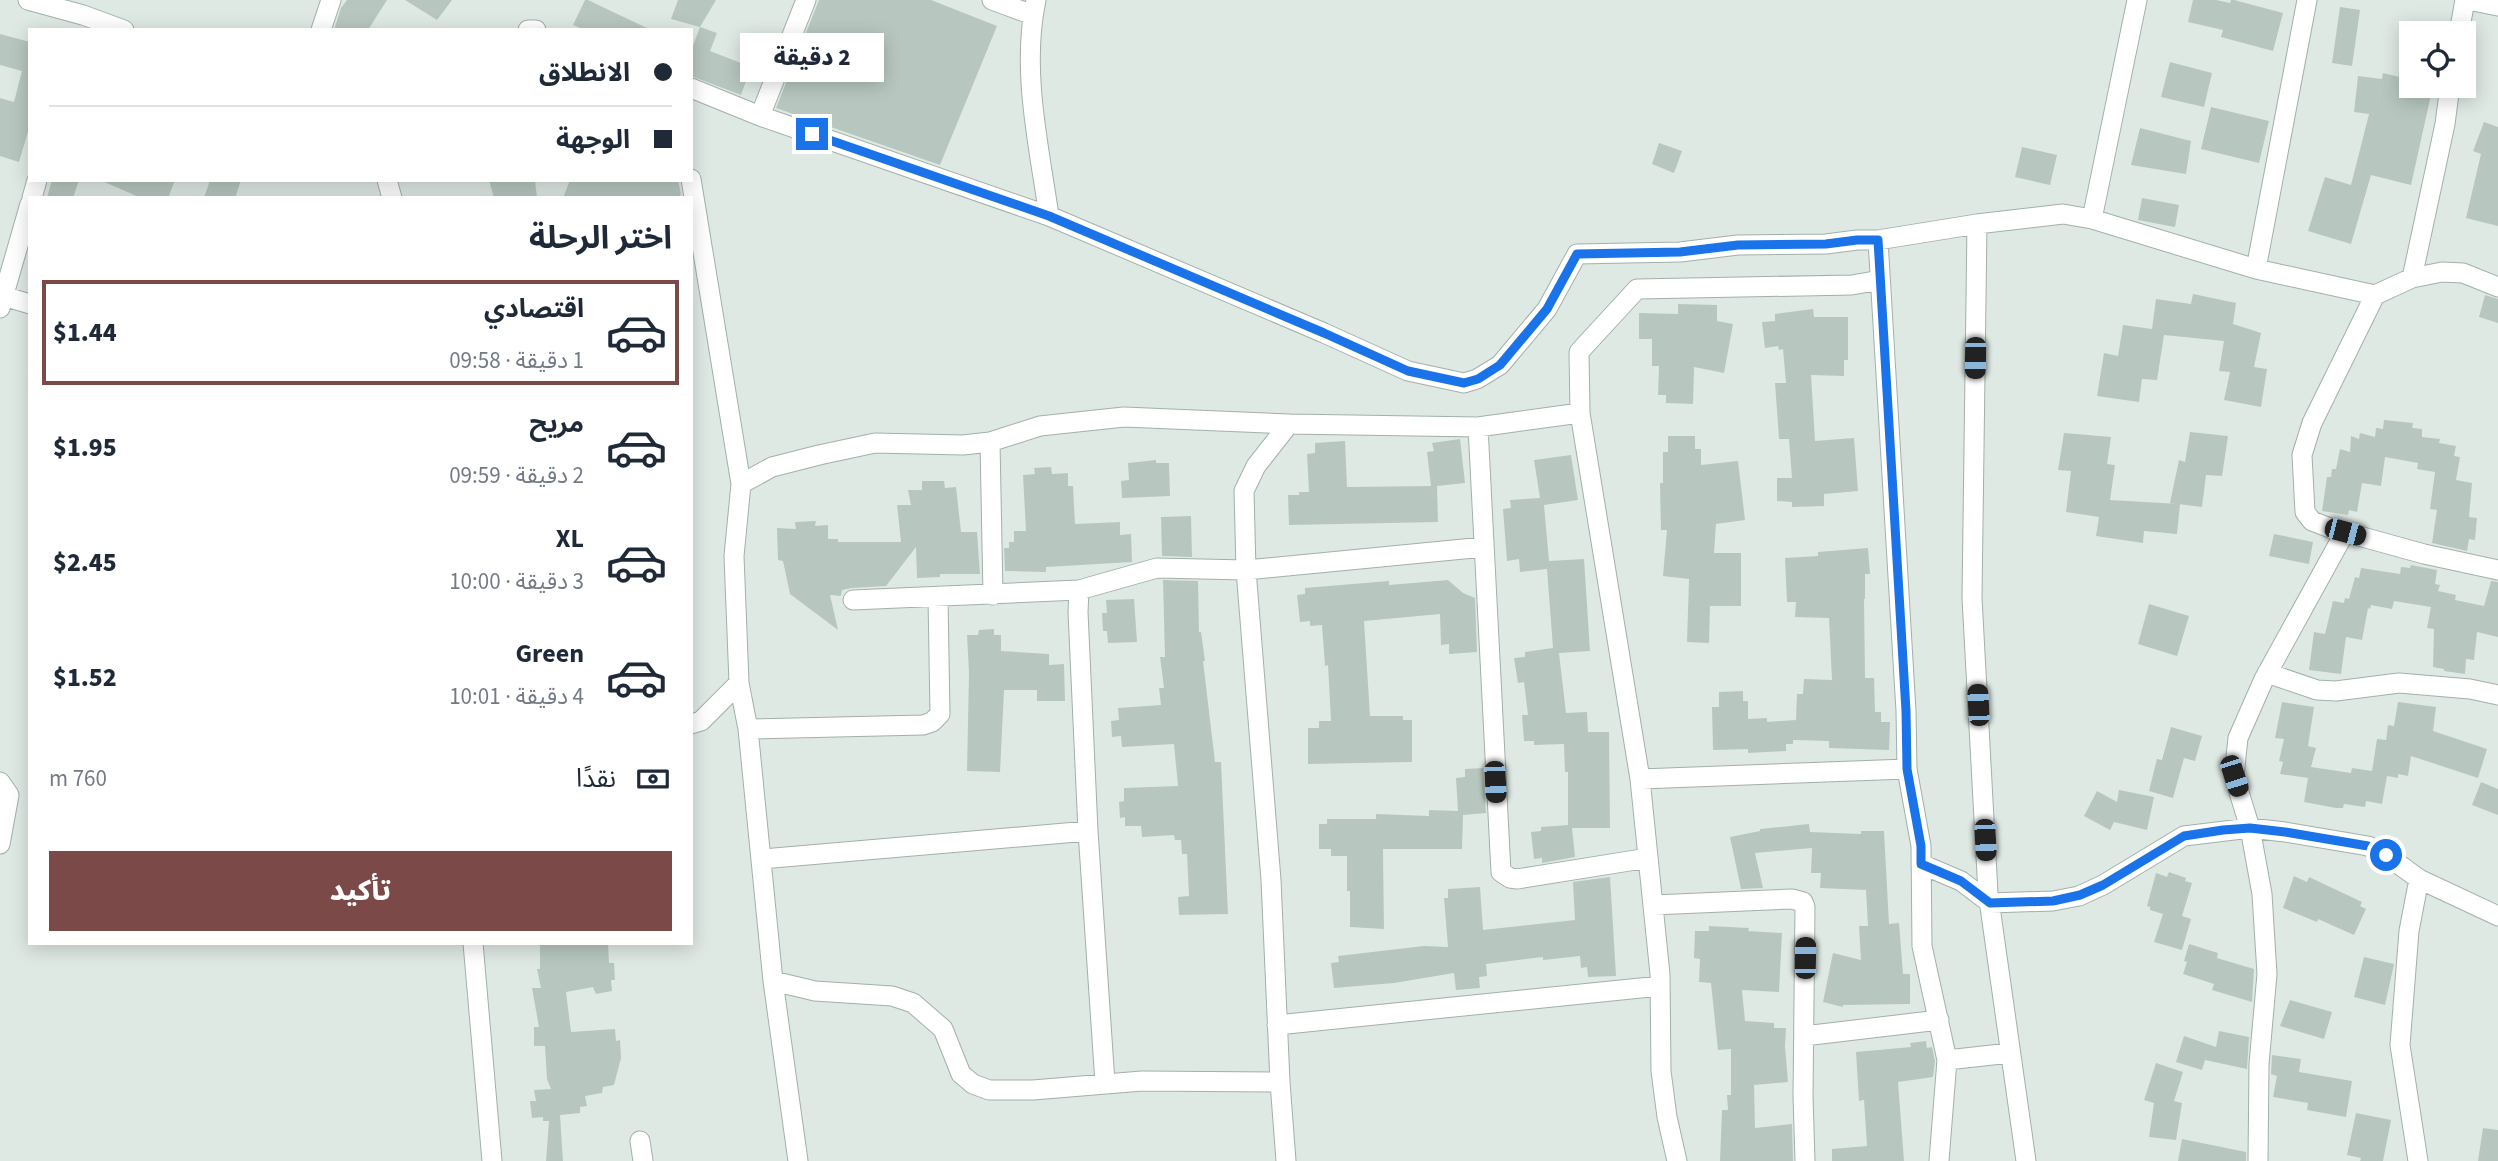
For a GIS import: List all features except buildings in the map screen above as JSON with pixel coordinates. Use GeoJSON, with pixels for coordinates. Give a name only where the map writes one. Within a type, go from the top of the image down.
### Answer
{"type":"FeatureCollection","features":[{"type":"Feature","properties":{"kind":"street"},"geometry":{"type":"LineString","coordinates":[[27,0],[81,22],[113,28]]}},
{"type":"Feature","properties":{"kind":"street"},"geometry":{"type":"LineString","coordinates":[[322,28],[331,0]]}},
{"type":"Feature","properties":{"kind":"street"},"geometry":{"type":"LineString","coordinates":[[760,116],[806,0]]}},
{"type":"Feature","properties":{"kind":"street"},"geometry":{"type":"LineString","coordinates":[[992,0],[1034,7],[1031,26],[1033,103],[1049,216]]}},
{"type":"Feature","properties":{"kind":"street"},"geometry":{"type":"LineString","coordinates":[[2092,219],[2137,0]]}},
{"type":"Feature","properties":{"kind":"street"},"geometry":{"type":"LineString","coordinates":[[2256,269],[2307,0]]}},
{"type":"Feature","properties":{"kind":"street"},"geometry":{"type":"LineString","coordinates":[[2462,21],[2467,0],[2498,6]]}},
{"type":"Feature","properties":{"kind":"street"},"geometry":{"type":"LineString","coordinates":[[693,89],[760,116],[1049,216],[1408,371],[1464,383],[1478,379],[1500,365],[1547,309],[1577,254],[1680,252],[1738,245],[1826,244],[1878,240],[2063,214],[2092,219],[2256,269],[2375,295],[2412,278],[2442,272],[2463,273],[2498,287]]}},
{"type":"Feature","properties":{"kind":"street"},"geometry":{"type":"LineString","coordinates":[[2412,278],[2448,98]]}},
{"type":"Feature","properties":{"kind":"street"},"geometry":{"type":"LineString","coordinates":[[691,182],[741,484],[734,556],[739,683],[748,729],[773,981],[798,1161]]}},
{"type":"Feature","properties":{"kind":"street"},"geometry":{"type":"LineString","coordinates":[[28,211],[1,300],[28,304]]}},
{"type":"Feature","properties":{"kind":"street"},"geometry":{"type":"LineString","coordinates":[[1977,224],[1972,598],[1990,903],[2026,1161]]}},
{"type":"Feature","properties":{"kind":"street"},"geometry":{"type":"LineString","coordinates":[[1878,240],[1906,711],[1907,769],[1921,846],[1922,946],[1947,1060],[1939,1161]]}},
{"type":"Feature","properties":{"kind":"street"},"geometry":{"type":"LineString","coordinates":[[1677,1161],[1661,1071],[1660,986],[1640,779],[1580,413],[1579,352],[1637,289],[1853,285],[1880,280]]}},
{"type":"Feature","properties":{"kind":"street"},"geometry":{"type":"LineString","coordinates":[[2375,295],[2312,423],[2302,455],[2305,512],[2312,521],[2345,532],[2424,554],[2498,570]]}},
{"type":"Feature","properties":{"kind":"street"},"geometry":{"type":"LineString","coordinates":[[741,484],[772,467],[875,443],[963,445],[990,442],[1040,426],[1124,417],[1289,424],[1478,427],[1580,413]]}},
{"type":"Feature","properties":{"kind":"street"},"geometry":{"type":"LineString","coordinates":[[1286,1161],[1271,880],[1246,569],[1244,491],[1256,466],[1289,424]]}},
{"type":"Feature","properties":{"kind":"street"},"geometry":{"type":"LineString","coordinates":[[1478,427],[1501,872],[1517,879],[1648,858]]}},
{"type":"Feature","properties":{"kind":"street"},"geometry":{"type":"LineString","coordinates":[[990,442],[993,595]]}},
{"type":"Feature","properties":{"kind":"street"},"geometry":{"type":"LineString","coordinates":[[2258,1161],[2259,1065],[2267,974],[2262,894],[2250,828],[2234,776],[2238,738],[2267,673],[2345,532]]}},
{"type":"Feature","properties":{"kind":"street"},"geometry":{"type":"LineString","coordinates":[[853,600],[1079,590],[1157,568],[1246,569],[1484,547]]}},
{"type":"Feature","properties":{"kind":"street"},"geometry":{"type":"LineString","coordinates":[[1079,590],[1088,831],[1105,1083]]}},
{"type":"Feature","properties":{"kind":"street"},"geometry":{"type":"LineString","coordinates":[[748,729],[923,725],[932,722],[940,713],[938,598]]}},
{"type":"Feature","properties":{"kind":"street"},"geometry":{"type":"LineString","coordinates":[[2267,673],[2317,690],[2336,691],[2399,683],[2498,695]]}},
{"type":"Feature","properties":{"kind":"street"},"geometry":{"type":"LineString","coordinates":[[693,723],[701,721],[739,683]]}},
{"type":"Feature","properties":{"kind":"street"},"geometry":{"type":"LineString","coordinates":[[1640,779],[1907,769]]}},
{"type":"Feature","properties":{"kind":"street"},"geometry":{"type":"LineString","coordinates":[[0,782],[9,795],[0,844]]}},
{"type":"Feature","properties":{"kind":"street"},"geometry":{"type":"LineString","coordinates":[[1921,864],[1961,881],[1990,903],[2053,901],[2080,895],[2103,885],[2184,836],[2250,828],[2368,846],[2386,855],[2419,880],[2498,916]]}},
{"type":"Feature","properties":{"kind":"street"},"geometry":{"type":"LineString","coordinates":[[761,859],[1088,831]]}},
{"type":"Feature","properties":{"kind":"street"},"geometry":{"type":"LineString","coordinates":[[2418,1161],[2400,1045],[2409,931],[2419,880]]}},
{"type":"Feature","properties":{"kind":"street"},"geometry":{"type":"LineString","coordinates":[[1653,905],[1792,899],[1803,902],[1805,1161]]}},
{"type":"Feature","properties":{"kind":"street"},"geometry":{"type":"LineString","coordinates":[[473,945],[492,1161]]}},
{"type":"Feature","properties":{"kind":"street"},"geometry":{"type":"LineString","coordinates":[[773,981],[815,991],[892,996],[913,1003],[943,1030],[961,1073],[973,1084],[989,1090],[1033,1090],[1105,1083],[1188,1080],[1280,1082]]}},
{"type":"Feature","properties":{"kind":"street"},"geometry":{"type":"LineString","coordinates":[[1277,1025],[1660,986]]}},
{"type":"Feature","properties":{"kind":"street"},"geometry":{"type":"LineString","coordinates":[[1804,1036],[1939,1020]]}},
{"type":"Feature","properties":{"kind":"street"},"geometry":{"type":"LineString","coordinates":[[1947,1060],[2010,1053]]}},
{"type":"Feature","properties":{"kind":"street"},"geometry":{"type":"LineString","coordinates":[[640,1141],[643,1161]]}},
{"type":"Feature","properties":{"kind":"route"},"geometry":{"type":"LineString","coordinates":[[812,134],[1049,216],[1408,371],[1464,383],[1478,379],[1500,365],[1547,309],[1577,254],[1680,252],[1738,245],[1826,244],[1878,240],[1906,711],[1907,769],[1921,846],[1921,864],[1961,881],[1990,903],[2053,901],[2080,895],[2103,885],[2184,836],[2223,830],[2250,828],[2285,832],[2368,846],[2386,855]]}}]}
